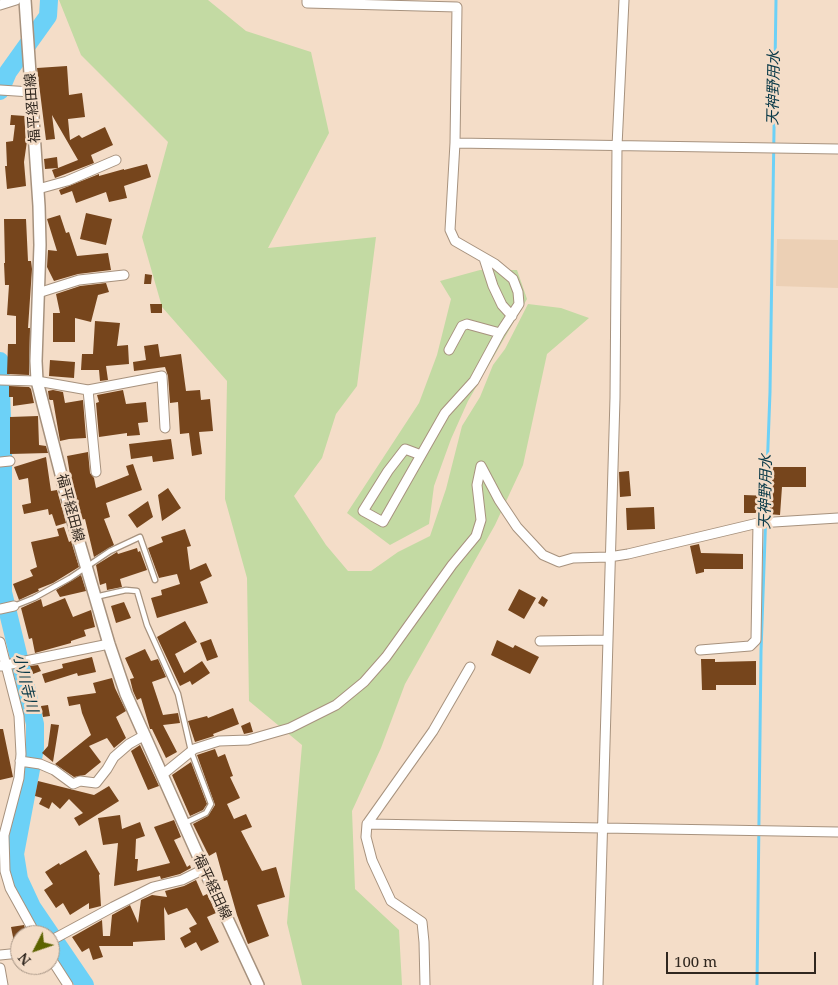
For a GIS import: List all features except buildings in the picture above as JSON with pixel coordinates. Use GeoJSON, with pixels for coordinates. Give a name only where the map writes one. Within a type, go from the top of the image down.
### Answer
{"type":"FeatureCollection","features":[{"type":"Feature","properties":{"kind":"main road","name":"福平経田線"},"geometry":{"type":"LineString","coordinates":[[25,0],[40,245],[36,360],[38,381],[86,568],[108,644],[126,694],[258,985]]}},
{"type":"Feature","properties":{"kind":"street"},"geometry":{"type":"LineString","coordinates":[[0,5],[16,0]]}},
{"type":"Feature","properties":{"kind":"street"},"geometry":{"type":"LineString","coordinates":[[307,0],[307,2],[457,6],[455,143],[450,230],[455,241],[494,264],[513,280],[518,292],[519,304],[500,333],[474,381],[445,413],[421,455],[382,522],[363,511],[404,449],[421,455]]}},
{"type":"Feature","properties":{"kind":"street"},"geometry":{"type":"LineString","coordinates":[[598,985],[615,398],[617,146],[624,0]]}},
{"type":"Feature","properties":{"kind":"street"},"geometry":{"type":"LineString","coordinates":[[0,90],[31,86]]}},
{"type":"Feature","properties":{"kind":"street"},"geometry":{"type":"LineString","coordinates":[[455,143],[838,149]]}},
{"type":"Feature","properties":{"kind":"street"},"geometry":{"type":"LineString","coordinates":[[38,189],[67,181],[116,160]]}},
{"type":"Feature","properties":{"kind":"street"},"geometry":{"type":"LineString","coordinates":[[484,258],[493,286],[502,305],[512,316]]}},
{"type":"Feature","properties":{"kind":"street"},"geometry":{"type":"LineString","coordinates":[[38,293],[78,280],[124,275]]}},
{"type":"Feature","properties":{"kind":"street"},"geometry":{"type":"LineString","coordinates":[[449,350],[462,326],[467,324],[500,333]]}},
{"type":"Feature","properties":{"kind":"street"},"geometry":{"type":"LineString","coordinates":[[0,380],[38,381],[88,390],[162,376],[165,428]]}},
{"type":"Feature","properties":{"kind":"street"},"geometry":{"type":"LineString","coordinates":[[88,390],[96,472]]}},
{"type":"Feature","properties":{"kind":"street"},"geometry":{"type":"LineString","coordinates":[[0,462],[10,461]]}},
{"type":"Feature","properties":{"kind":"street"},"geometry":{"type":"LineString","coordinates":[[162,775],[191,751],[219,741],[248,740],[290,728],[336,705],[364,682],[386,657],[452,565],[476,536],[481,520],[477,485],[481,466],[499,500],[517,527],[543,555],[559,562],[573,558],[609,557],[628,554],[758,523],[838,518]]}},
{"type":"Feature","properties":{"kind":"street"},"geometry":{"type":"LineString","coordinates":[[700,650],[750,646],[756,640],[758,523]]}},
{"type":"Feature","properties":{"kind":"street"},"geometry":{"type":"LineString","coordinates":[[0,609],[14,606]]}},
{"type":"Feature","properties":{"kind":"street"},"geometry":{"type":"LineString","coordinates":[[540,641],[607,640]]}},
{"type":"Feature","properties":{"kind":"street"},"geometry":{"type":"LineString","coordinates":[[0,642],[19,716],[20,761],[19,778],[4,835],[5,872],[10,888],[30,925]]}},
{"type":"Feature","properties":{"kind":"street"},"geometry":{"type":"LineString","coordinates":[[6,664],[108,644]]}},
{"type":"Feature","properties":{"kind":"street"},"geometry":{"type":"LineString","coordinates":[[425,985],[422,922],[391,901],[372,860],[366,837],[367,824],[433,732],[470,667]]}},
{"type":"Feature","properties":{"kind":"street"},"geometry":{"type":"LineString","coordinates":[[20,761],[40,764],[54,770],[73,784],[80,780],[96,783],[114,756],[144,735]]}},
{"type":"Feature","properties":{"kind":"street"},"geometry":{"type":"LineString","coordinates":[[367,824],[838,832]]}},
{"type":"Feature","properties":{"kind":"street"},"geometry":{"type":"LineString","coordinates":[[60,936],[153,887],[182,880],[204,869]]}},
{"type":"Feature","properties":{"kind":"street"},"geometry":{"type":"LineString","coordinates":[[0,968],[3,985]]}},
{"type":"Feature","properties":{"kind":"street"},"geometry":{"type":"LineString","coordinates":[[60,973],[68,985]]}},
{"type":"Feature","properties":{"kind":"lane"},"geometry":{"type":"LineString","coordinates":[[14,606],[34,598],[86,568],[110,551],[140,538],[155,580]]}},
{"type":"Feature","properties":{"kind":"lane"},"geometry":{"type":"LineString","coordinates":[[95,597],[126,590],[137,591],[146,625],[178,694],[191,751],[211,804],[206,813],[184,824]]}},
{"type":"Feature","properties":{"kind":"shaded area"},"geometry":{"type":"Polygon","coordinates":[[[777,239],[838,240],[838,288],[776,286],[777,239]]]}},
{"type":"Feature","properties":{"kind":"green space"},"geometry":{"type":"Polygon","coordinates":[[[59,0],[208,0],[246,31],[311,52],[329,133],[268,248],[376,237],[357,386],[336,414],[322,458],[294,496],[326,545],[348,571],[371,571],[398,552],[430,536],[446,489],[462,426],[480,397],[493,365],[505,349],[528,304],[561,308],[589,318],[547,354],[523,465],[495,525],[405,684],[381,748],[352,811],[355,889],[399,930],[402,985],[302,985],[287,923],[302,745],[249,701],[247,578],[225,499],[227,381],[162,307],[142,237],[168,142],[81,55],[59,0]]]}},
{"type":"Feature","properties":{"kind":"green space"},"geometry":{"type":"Polygon","coordinates":[[[480,270],[517,270],[527,299],[468,401],[451,439],[434,486],[429,524],[390,545],[347,513],[419,403],[437,355],[451,299],[440,281],[480,270]]]}},
{"type":"Feature","properties":{"kind":"waterway","name":"小川寺川"},"geometry":{"type":"LineString","coordinates":[[0,91],[8,72],[48,16],[49,0]]}},
{"type":"Feature","properties":{"kind":"waterway","name":"天神野用水"},"geometry":{"type":"LineString","coordinates":[[766,499],[770,392],[776,0]]}},
{"type":"Feature","properties":{"kind":"waterway","name":"小川寺川"},"geometry":{"type":"LineString","coordinates":[[0,361],[3,447],[3,592],[35,724],[35,748],[15,854],[19,879],[32,907],[85,985]]}},
{"type":"Feature","properties":{"kind":"waterway","name":"天神野用水"},"geometry":{"type":"LineString","coordinates":[[757,985],[761,651],[766,510]]}}]}
